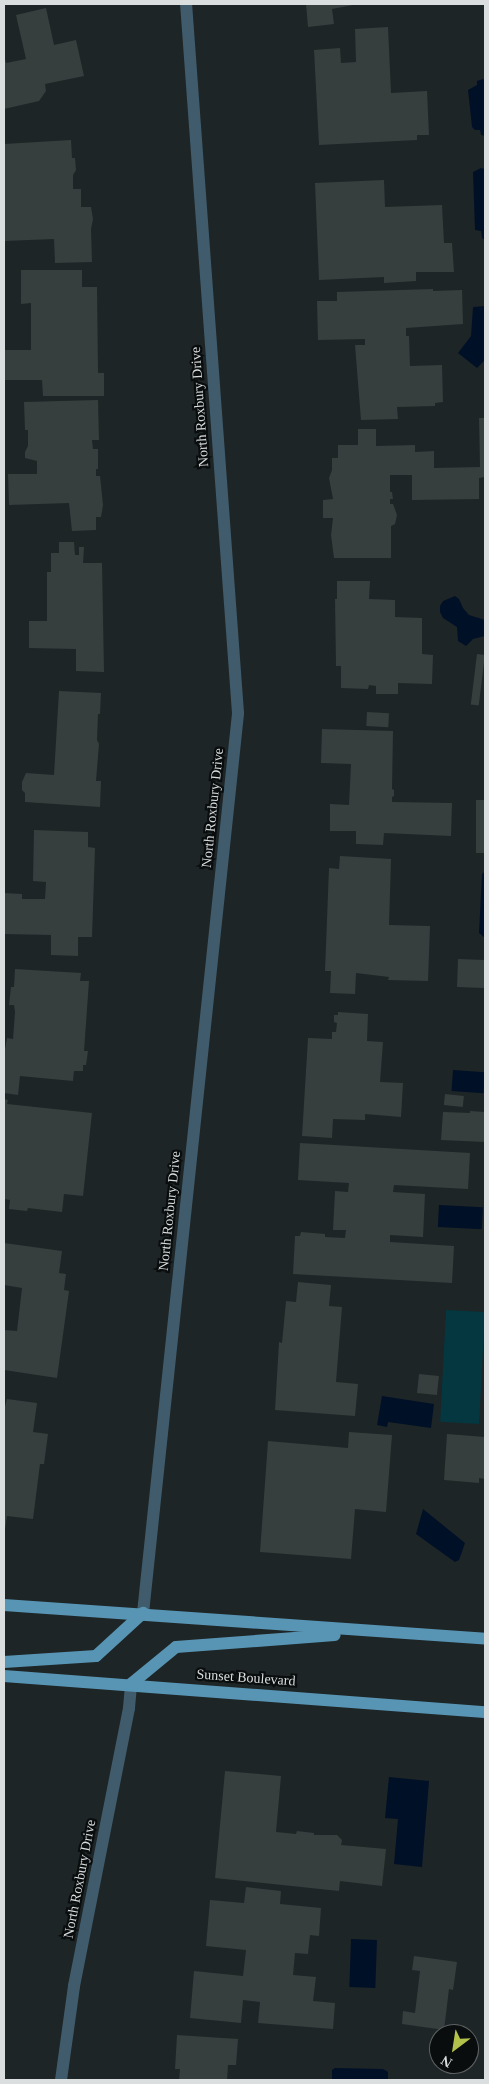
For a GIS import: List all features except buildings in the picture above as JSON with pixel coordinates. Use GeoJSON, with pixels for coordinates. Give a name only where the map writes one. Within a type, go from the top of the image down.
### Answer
{"type":"FeatureCollection","features":[{"type":"Feature","properties":{"kind":"main road"},"geometry":{"type":"LineString","coordinates":[[4,1605],[143,1613],[485,1639]]}},
{"type":"Feature","properties":{"kind":"main road"},"geometry":{"type":"LineString","coordinates":[[4,1662],[96,1656],[143,1613]]}},
{"type":"Feature","properties":{"kind":"main road"},"geometry":{"type":"LineString","coordinates":[[131,1684],[176,1647],[375,1632]]}},
{"type":"Feature","properties":{"kind":"main road","name":"Sunset Boulevard"},"geometry":{"type":"LineString","coordinates":[[4,1676],[131,1684],[485,1712]]}},
{"type":"Feature","properties":{"kind":"street","name":"North Roxbury Drive"},"geometry":{"type":"LineString","coordinates":[[143,1613],[238,713],[186,4]]}},
{"type":"Feature","properties":{"kind":"street","name":"North Roxbury Drive"},"geometry":{"type":"LineString","coordinates":[[61,2080],[74,1986],[129,1708],[131,1684]]}},
{"type":"Feature","properties":{"kind":"shaded area"},"geometry":{"type":"Polygon","coordinates":[[[483,79],[485,81],[485,136],[481,135],[480,130],[475,130],[472,127],[468,90],[477,85],[477,81],[483,79]]]}},
{"type":"Feature","properties":{"kind":"shaded area"},"geometry":{"type":"Polygon","coordinates":[[[481,168],[485,169],[485,240],[482,238],[481,231],[475,230],[473,172],[481,168]]]}},
{"type":"Feature","properties":{"kind":"shaded area"},"geometry":{"type":"Polygon","coordinates":[[[485,306],[485,360],[477,368],[458,353],[471,336],[473,307],[485,306]]]}},
{"type":"Feature","properties":{"kind":"shaded area"},"geometry":{"type":"Polygon","coordinates":[[[455,596],[469,615],[485,620],[485,636],[473,639],[466,646],[458,641],[457,627],[443,618],[440,612],[440,606],[443,601],[455,596]]]}},
{"type":"Feature","properties":{"kind":"shaded area"},"geometry":{"type":"Polygon","coordinates":[[[485,871],[485,938],[479,933],[482,874],[485,871]]]}},
{"type":"Feature","properties":{"kind":"shaded area"},"geometry":{"type":"Polygon","coordinates":[[[453,1070],[485,1072],[483,1093],[452,1091],[453,1070]]]}},
{"type":"Feature","properties":{"kind":"shaded area"},"geometry":{"type":"Polygon","coordinates":[[[439,1205],[483,1207],[482,1229],[438,1227],[439,1205]]]}},
{"type":"Feature","properties":{"kind":"shaded area"},"geometry":{"type":"Polygon","coordinates":[[[446,1310],[485,1312],[479,1424],[440,1422],[446,1310]]]}},
{"type":"Feature","properties":{"kind":"shaded area"},"geometry":{"type":"Polygon","coordinates":[[[382,1396],[434,1404],[431,1428],[388,1422],[387,1427],[377,1425],[382,1396]]]}},
{"type":"Feature","properties":{"kind":"shaded area"},"geometry":{"type":"Polygon","coordinates":[[[423,1509],[465,1543],[459,1560],[455,1562],[416,1534],[423,1509]]]}},
{"type":"Feature","properties":{"kind":"shaded area"},"geometry":{"type":"Polygon","coordinates":[[[389,1777],[429,1781],[422,1867],[394,1864],[398,1819],[385,1818],[389,1777]]]}},
{"type":"Feature","properties":{"kind":"shaded area"},"geometry":{"type":"Polygon","coordinates":[[[351,1939],[377,1940],[375,1988],[349,1987],[351,1939]]]}},
{"type":"Feature","properties":{"kind":"shaded area"},"geometry":{"type":"Polygon","coordinates":[[[335,2068],[383,2069],[388,2072],[388,2080],[332,2080],[332,2070],[335,2068]]]}}]}
